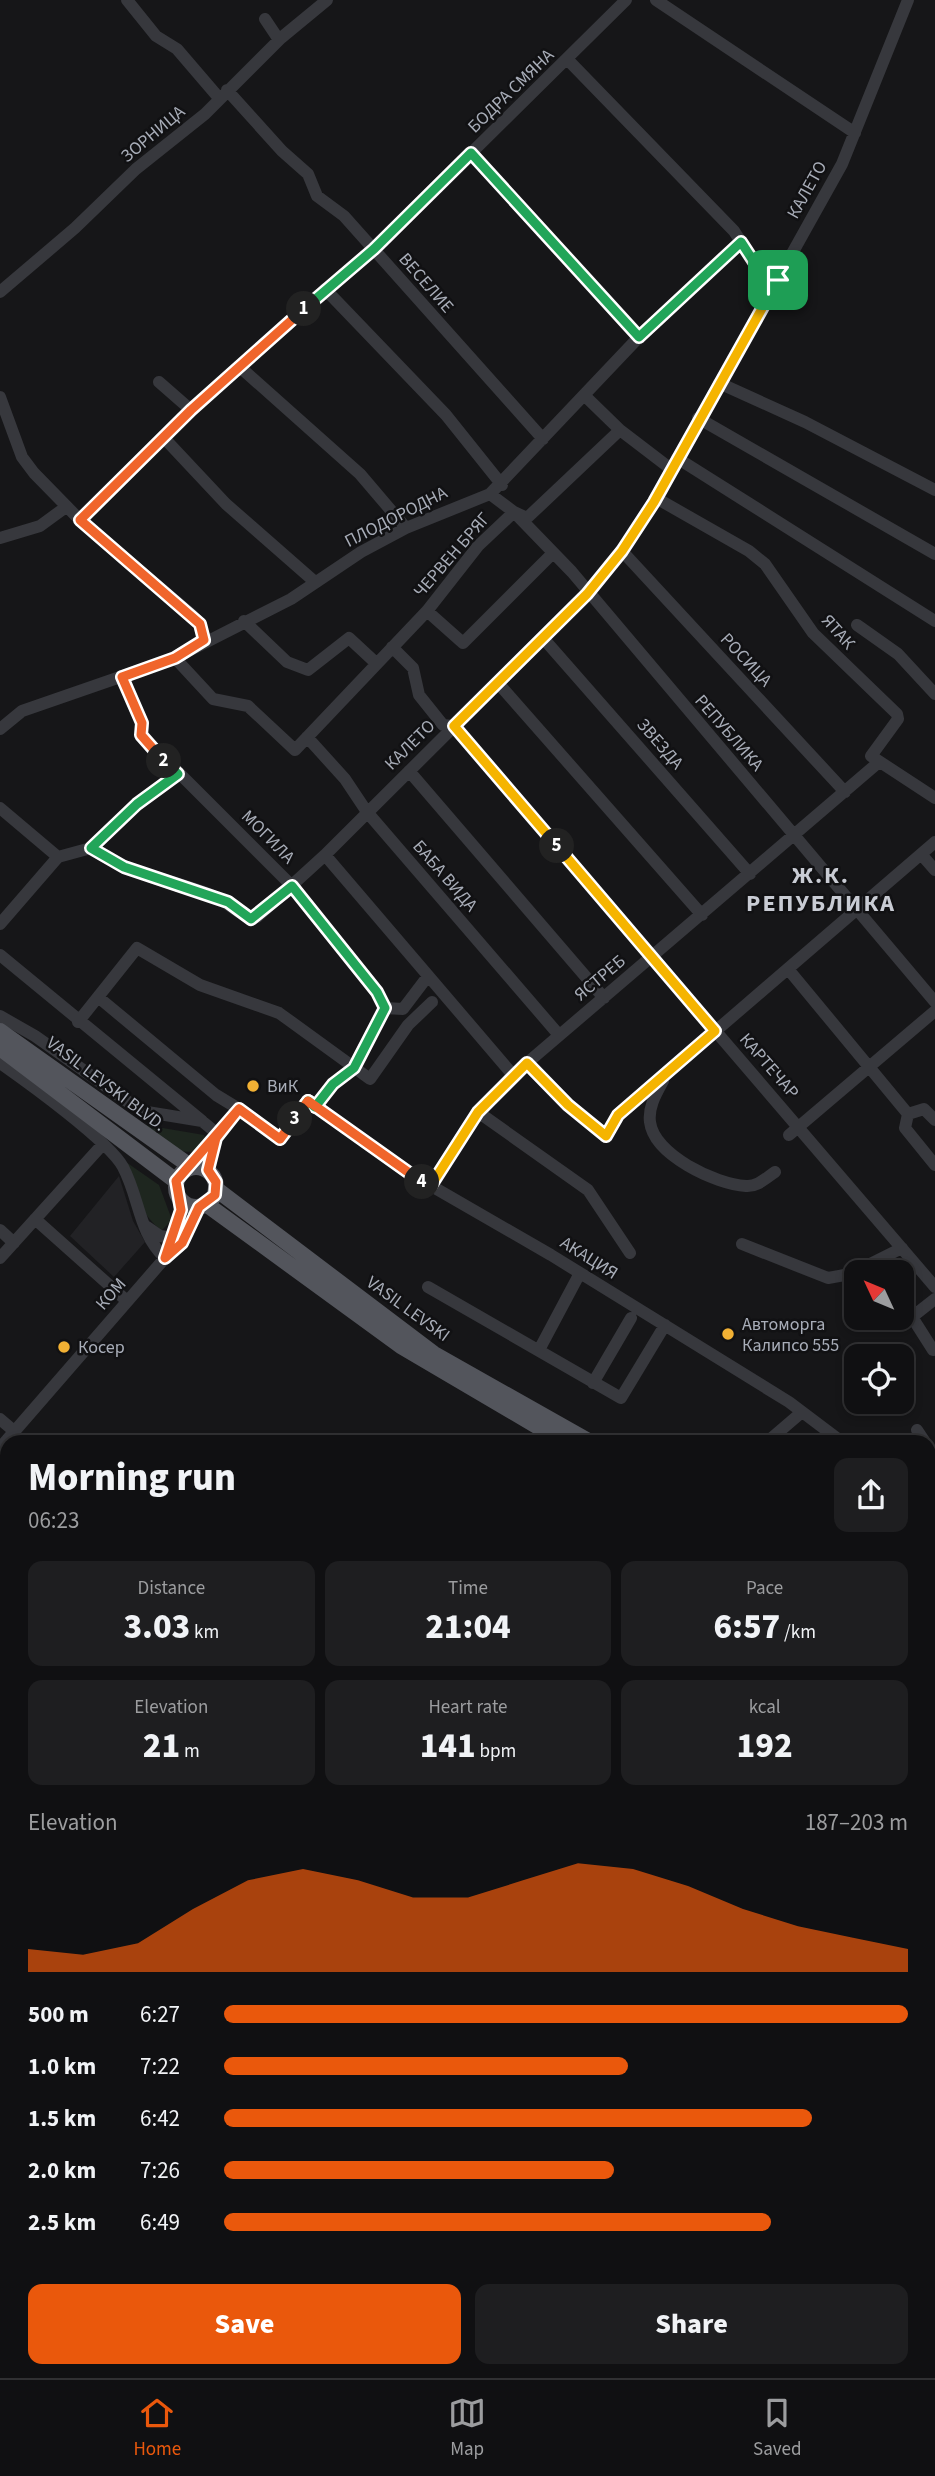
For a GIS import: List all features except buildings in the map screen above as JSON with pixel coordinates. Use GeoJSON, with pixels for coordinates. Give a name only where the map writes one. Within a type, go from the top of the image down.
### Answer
{"type":"FeatureCollection","features":[{"type":"Feature","properties":{"kind":"main road","name":"VASIL LEVSKI BLVD."},"geometry":{"type":"LineString","coordinates":[[0,1031],[190,1166]]}},
{"type":"Feature","properties":{"kind":"main road","name":"VASIL LEVSKI BLVD."},"geometry":{"type":"LineString","coordinates":[[0,1048],[176,1181]]}},
{"type":"Feature","properties":{"kind":"main road"},"geometry":{"type":"LineString","coordinates":[[190,1166],[208,1170],[216,1189],[203,1206],[181,1201],[176,1181],[190,1166]]}},
{"type":"Feature","properties":{"kind":"main road","name":"VASIL LEVSKI"},"geometry":{"type":"LineString","coordinates":[[216,1189],[435,1354],[578,1435]]}},
{"type":"Feature","properties":{"kind":"main road","name":"VASIL LEVSKI"},"geometry":{"type":"LineString","coordinates":[[203,1206],[446,1374],[552,1435]]}},
{"type":"Feature","properties":{"kind":"street","name":"ВЕСЕЛИЕ"},"geometry":{"type":"LineString","coordinates":[[128,0],[156,36],[177,49],[308,174],[317,196],[344,216],[543,439]]}},
{"type":"Feature","properties":{"kind":"street","name":"ЗОРНИЦА"},"geometry":{"type":"LineString","coordinates":[[0,292],[223,94],[279,40],[327,0]]}},
{"type":"Feature","properties":{"kind":"street","name":"БОДРА СМЯНА"},"geometry":{"type":"LineString","coordinates":[[80,520],[191,410],[241,368],[325,289],[374,249],[626,0]]}},
{"type":"Feature","properties":{"kind":"street"},"geometry":{"type":"LineString","coordinates":[[656,0],[855,133]]}},
{"type":"Feature","properties":{"kind":"street","name":"КАЛЕТО"},"geometry":{"type":"LineString","coordinates":[[91,848],[124,867],[219,898],[251,919],[325,855],[587,594],[622,551],[656,498],[698,418],[842,164],[908,0]]}},
{"type":"Feature","properties":{"kind":"street"},"geometry":{"type":"LineString","coordinates":[[265,19],[279,40]]}},
{"type":"Feature","properties":{"kind":"street"},"geometry":{"type":"LineString","coordinates":[[568,60],[734,231],[754,262],[778,280]]}},
{"type":"Feature","properties":{"kind":"street"},"geometry":{"type":"LineString","coordinates":[[471,153],[639,337]]}},
{"type":"Feature","properties":{"kind":"street","name":"ПЛОДОРОДНА"},"geometry":{"type":"LineString","coordinates":[[0,729],[22,711],[175,658],[204,640],[291,599],[406,528],[490,494],[502,485],[639,337],[741,242]]}},
{"type":"Feature","properties":{"kind":"street"},"geometry":{"type":"LineString","coordinates":[[325,289],[446,415],[502,485]]}},
{"type":"Feature","properties":{"kind":"street"},"geometry":{"type":"LineString","coordinates":[[241,368],[360,474],[406,528]]}},
{"type":"Feature","properties":{"kind":"street"},"geometry":{"type":"LineString","coordinates":[[159,382],[191,410]]}},
{"type":"Feature","properties":{"kind":"street"},"geometry":{"type":"LineString","coordinates":[[719,383],[805,422],[833,440],[935,490]]}},
{"type":"Feature","properties":{"kind":"street"},"geometry":{"type":"LineString","coordinates":[[584,395],[620,430],[935,621]]}},
{"type":"Feature","properties":{"kind":"street"},"geometry":{"type":"LineString","coordinates":[[0,397],[22,457],[66,507],[191,614],[200,624],[204,640]]}},
{"type":"Feature","properties":{"kind":"street"},"geometry":{"type":"LineString","coordinates":[[698,418],[935,554]]}},
{"type":"Feature","properties":{"kind":"street","name":"ЧЕРВЕН БРЯГ"},"geometry":{"type":"LineString","coordinates":[[307,737],[427,611],[478,546],[514,512],[527,518],[620,430]]}},
{"type":"Feature","properties":{"kind":"street"},"geometry":{"type":"LineString","coordinates":[[164,439],[226,504],[315,582]]}},
{"type":"Feature","properties":{"kind":"street","name":"РЕПУБЛИКА"},"geometry":{"type":"LineString","coordinates":[[490,494],[514,512],[572,572],[587,594],[935,1002]]}},
{"type":"Feature","properties":{"kind":"street","name":"ЯТАК"},"geometry":{"type":"LineString","coordinates":[[656,498],[765,564],[813,633],[897,714],[898,719],[871,756],[879,762]]}},
{"type":"Feature","properties":{"kind":"street"},"geometry":{"type":"LineString","coordinates":[[0,538],[40,526],[66,507]]}},
{"type":"Feature","properties":{"kind":"street","name":"РОСИЦА"},"geometry":{"type":"LineString","coordinates":[[622,551],[845,792]]}},
{"type":"Feature","properties":{"kind":"street"},"geometry":{"type":"LineString","coordinates":[[427,611],[463,643],[553,553]]}},
{"type":"Feature","properties":{"kind":"street"},"geometry":{"type":"LineString","coordinates":[[244,621],[288,662],[308,670],[349,638],[377,664]]}},
{"type":"Feature","properties":{"kind":"street"},"geometry":{"type":"LineString","coordinates":[[857,625],[898,654],[935,695]]}},
{"type":"Feature","properties":{"kind":"street","name":"ЗВЕЗДА"},"geometry":{"type":"LineString","coordinates":[[543,638],[750,874]]}},
{"type":"Feature","properties":{"kind":"street","name":"КАРТЕЧАР"},"geometry":{"type":"LineString","coordinates":[[392,648],[413,668],[419,695],[443,725],[454,726],[715,1031],[794,1131],[935,1287]]}},
{"type":"Feature","properties":{"kind":"street"},"geometry":{"type":"LineString","coordinates":[[175,658],[213,699],[248,706],[295,750],[307,737]]}},
{"type":"Feature","properties":{"kind":"street","name":"МОГИЛА"},"geometry":{"type":"LineString","coordinates":[[122,677],[142,723],[141,735],[292,886],[377,992],[385,1008]]}},
{"type":"Feature","properties":{"kind":"street"},"geometry":{"type":"LineString","coordinates":[[498,683],[702,915]]}},
{"type":"Feature","properties":{"kind":"street","name":"БАБА ВИДА"},"geometry":{"type":"LineString","coordinates":[[307,737],[345,779],[367,812],[559,1035]]}},
{"type":"Feature","properties":{"kind":"street"},"geometry":{"type":"LineString","coordinates":[[879,762],[935,799]]}},
{"type":"Feature","properties":{"kind":"street","name":"ЯСТРЕБ"},"geometry":{"type":"LineString","coordinates":[[430,1187],[478,1112],[513,1075],[879,762]]}},
{"type":"Feature","properties":{"kind":"street"},"geometry":{"type":"LineString","coordinates":[[409,771],[604,998]]}},
{"type":"Feature","properties":{"kind":"street"},"geometry":{"type":"LineString","coordinates":[[0,924],[58,857],[91,848],[137,804],[178,774]]}},
{"type":"Feature","properties":{"kind":"street"},"geometry":{"type":"LineString","coordinates":[[0,808],[58,857]]}},
{"type":"Feature","properties":{"kind":"street"},"geometry":{"type":"LineString","coordinates":[[527,1063],[601,1135],[611,1132],[618,1115],[935,842]]}},
{"type":"Feature","properties":{"kind":"street"},"geometry":{"type":"LineString","coordinates":[[921,854],[935,870]]}},
{"type":"Feature","properties":{"kind":"street"},"geometry":{"type":"LineString","coordinates":[[325,855],[513,1075]]}},
{"type":"Feature","properties":{"kind":"street"},"geometry":{"type":"LineString","coordinates":[[78,1022],[137,948],[200,985],[279,1013],[370,1079],[408,1025],[432,1002]]}},
{"type":"Feature","properties":{"kind":"street"},"geometry":{"type":"LineString","coordinates":[[0,955],[78,1022],[214,1131],[216,1138],[208,1170]]}},
{"type":"Feature","properties":{"kind":"street"},"geometry":{"type":"LineString","coordinates":[[788,969],[908,1114]]}},
{"type":"Feature","properties":{"kind":"street"},"geometry":{"type":"LineString","coordinates":[[98,997],[216,1095],[280,1139],[308,1101],[315,1107],[333,1084],[354,1068],[385,1008],[403,1009],[428,976]]}},
{"type":"Feature","properties":{"kind":"street"},"geometry":{"type":"LineString","coordinates":[[794,1131],[935,1011]]}},
{"type":"Feature","properties":{"kind":"street"},"geometry":{"type":"LineString","coordinates":[[0,1016],[35,1037],[141,1111],[202,1121]]}},
{"type":"Feature","properties":{"kind":"street"},"geometry":{"type":"LineString","coordinates":[[0,1063],[103,1144],[122,1165],[149,1240],[165,1258],[173,1238],[181,1201]]}},
{"type":"Feature","properties":{"kind":"street"},"geometry":{"type":"LineString","coordinates":[[667,1073],[650,1110],[650,1124],[661,1147],[692,1168],[747,1186],[760,1183],[775,1172]]}},
{"type":"Feature","properties":{"kind":"street","name":"АКАЦИЯ"},"geometry":{"type":"LineString","coordinates":[[315,1107],[430,1187],[515,1233],[665,1325],[802,1412],[833,1435]]}},
{"type":"Feature","properties":{"kind":"street"},"geometry":{"type":"LineString","coordinates":[[190,1166],[239,1109]]}},
{"type":"Feature","properties":{"kind":"street"},"geometry":{"type":"LineString","coordinates":[[908,1114],[924,1109],[935,1120]]}},
{"type":"Feature","properties":{"kind":"street"},"geometry":{"type":"LineString","coordinates":[[478,1112],[587,1190],[630,1253]]}},
{"type":"Feature","properties":{"kind":"street"},"geometry":{"type":"LineString","coordinates":[[908,1114],[905,1128],[935,1165]]}},
{"type":"Feature","properties":{"kind":"street"},"geometry":{"type":"LineString","coordinates":[[0,1258],[103,1144]]}},
{"type":"Feature","properties":{"kind":"street","name":"КОМ"},"geometry":{"type":"LineString","coordinates":[[11,1435],[165,1258],[182,1243],[203,1206]]}},
{"type":"Feature","properties":{"kind":"street"},"geometry":{"type":"LineString","coordinates":[[35,1219],[127,1301]]}},
{"type":"Feature","properties":{"kind":"street"},"geometry":{"type":"LineString","coordinates":[[144,1225],[160,1236],[173,1238]]}},
{"type":"Feature","properties":{"kind":"street"},"geometry":{"type":"LineString","coordinates":[[0,1230],[14,1243]]}},
{"type":"Feature","properties":{"kind":"street"},"geometry":{"type":"LineString","coordinates":[[742,1244],[828,1278],[850,1274],[902,1248]]}},
{"type":"Feature","properties":{"kind":"street"},"geometry":{"type":"LineString","coordinates":[[539,1350],[580,1273]]}},
{"type":"Feature","properties":{"kind":"street"},"geometry":{"type":"LineString","coordinates":[[428,1287],[621,1398],[665,1325]]}},
{"type":"Feature","properties":{"kind":"street"},"geometry":{"type":"LineString","coordinates":[[933,1350],[912,1317],[935,1299]]}},
{"type":"Feature","properties":{"kind":"street"},"geometry":{"type":"LineString","coordinates":[[593,1383],[631,1318]]}},
{"type":"Feature","properties":{"kind":"street"},"geometry":{"type":"LineString","coordinates":[[775,1435],[802,1412]]}},
{"type":"Feature","properties":{"kind":"street"},"geometry":{"type":"LineString","coordinates":[[0,1419],[14,1432]]}},
{"type":"Feature","properties":{"kind":"street"},"geometry":{"type":"LineString","coordinates":[[917,1430],[920,1435]]}},
{"type":"Feature","properties":{"kind":"shaded area"},"geometry":{"type":"Polygon","coordinates":[[[139,1124],[204,1135],[206,1140],[201,1150],[183,1151],[168,1145],[139,1124]]]}},
{"type":"Feature","properties":{"kind":"shaded area"},"geometry":{"type":"Polygon","coordinates":[[[123,1160],[159,1185],[172,1220],[162,1230],[148,1217],[123,1160]]]}},
{"type":"Feature","properties":{"kind":"shaded area"},"geometry":{"type":"Polygon","coordinates":[[[119,1176],[133,1221],[145,1242],[114,1277],[70,1236],[119,1176]]]}},
{"type":"Feature","properties":{"kind":"place","name":"ВиК"},"geometry":{"type":"Point","coordinates":[253,1086]}},
{"type":"Feature","properties":{"kind":"place","name":"Автоморга Калипсо 555"},"geometry":{"type":"Point","coordinates":[728,1334]}},
{"type":"Feature","properties":{"kind":"place","name":"Косер"},"geometry":{"type":"Point","coordinates":[64,1347]}},
{"type":"Feature","properties":{"kind":"district","name":"Ж.К. РЕПУБЛИКА"},"geometry":{"type":"Point","coordinates":[821,889]}},
{"type":"Feature","properties":{"kind":"route"},"geometry":{"type":"LineString","coordinates":[[778,280],[698,418],[654,502],[622,551],[587,594],[454,726],[715,1031],[618,1115],[611,1132],[606,1136],[601,1135],[568,1105],[527,1063],[478,1112],[430,1187],[402,1170],[315,1107],[308,1101],[280,1139],[239,1109],[216,1138],[208,1170],[216,1182],[215,1195],[199,1207],[182,1243],[165,1258],[181,1210],[176,1189],[180,1174],[216,1138],[239,1109],[280,1139],[308,1101],[315,1107],[333,1084],[354,1068],[385,1008],[377,992],[292,886],[257,917],[251,919],[228,902],[124,867],[91,848],[137,804],[178,774],[141,735],[143,726],[122,677],[175,658],[204,640],[200,624],[191,614],[80,520],[191,410],[241,368],[325,289],[374,249],[471,153],[639,337],[741,242],[754,262],[778,280]]}}]}
